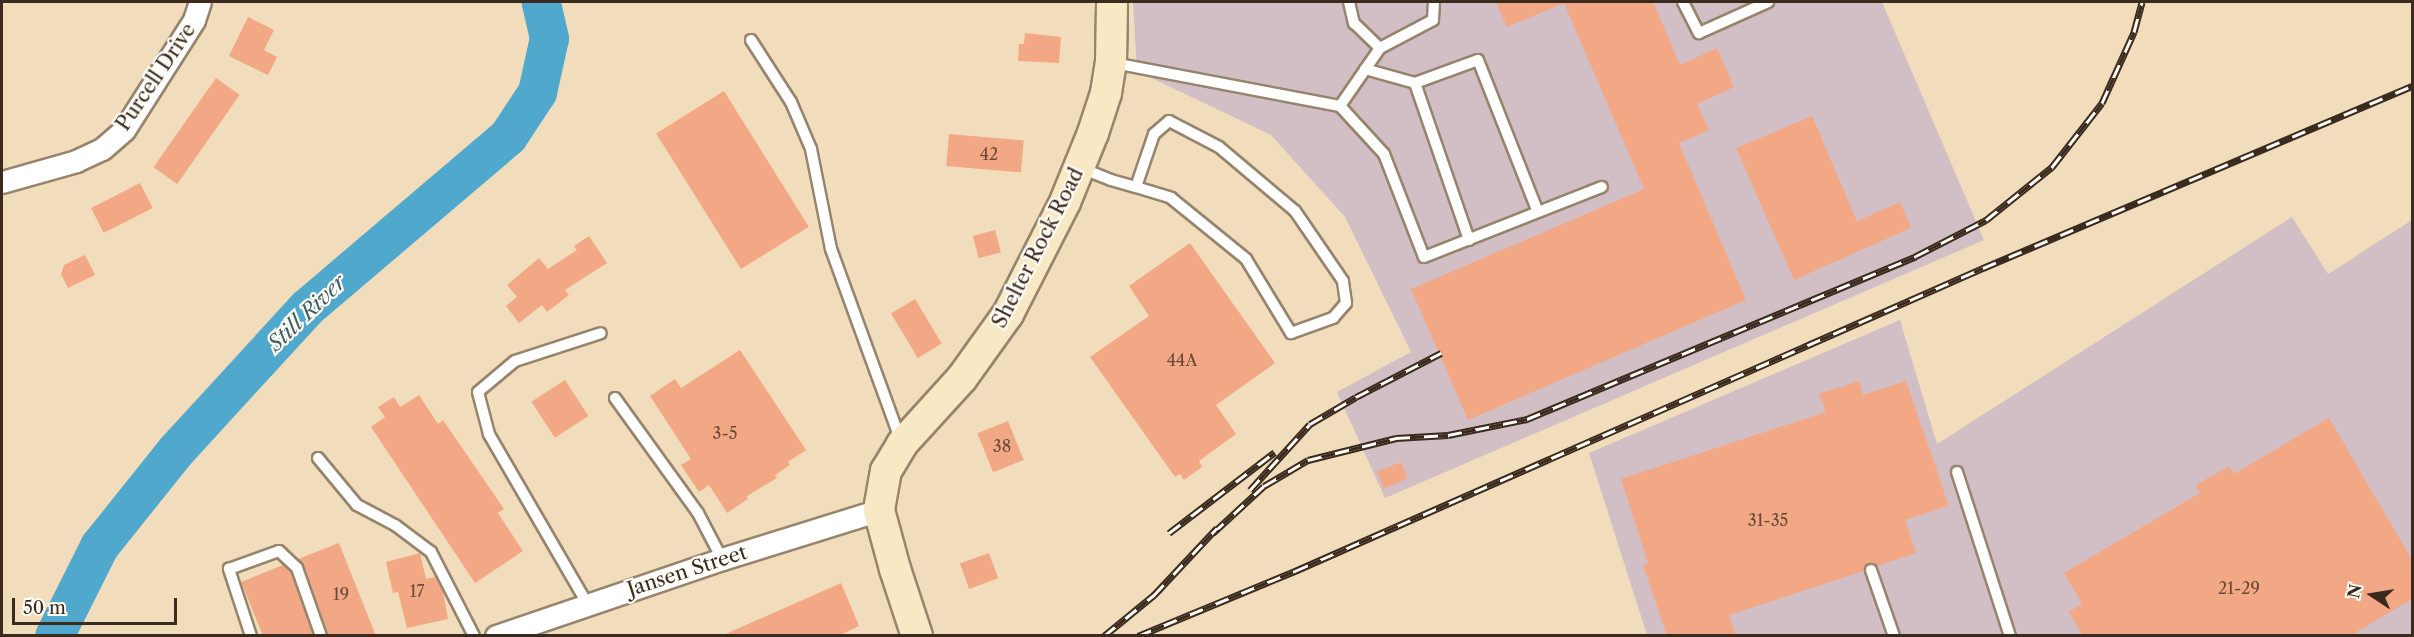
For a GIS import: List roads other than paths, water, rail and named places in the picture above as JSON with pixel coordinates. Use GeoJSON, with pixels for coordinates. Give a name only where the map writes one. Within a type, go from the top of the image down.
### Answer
{"type":"FeatureCollection","features":[{"type":"Feature","properties":{"kind":"street","name":"Purcell Drive"},"geometry":{"type":"LineString","coordinates":[[2,182],[76,161],[102,149],[124,130],[194,20],[200,2]]}},
{"type":"Feature","properties":{"kind":"street","name":"Shelter Rock Road"},"geometry":{"type":"LineString","coordinates":[[917,636],[894,569],[879,510],[886,471],[902,444],[962,378],[1008,314],[1080,168],[1106,93],[1111,62],[1112,2]]}},
{"type":"Feature","properties":{"kind":"street","name":"Jansen Street"},"geometry":{"type":"LineString","coordinates":[[496,636],[722,559],[879,510]]}},
{"type":"Feature","properties":{"kind":"lane"},"geometry":{"type":"LineString","coordinates":[[1349,2],[1354,23],[1380,48]]}},
{"type":"Feature","properties":{"kind":"lane"},"geometry":{"type":"LineString","coordinates":[[1340,106],[1380,48],[1433,20],[1434,2]]}},
{"type":"Feature","properties":{"kind":"lane"},"geometry":{"type":"LineString","coordinates":[[1683,2],[1699,33],[1768,2]]}},
{"type":"Feature","properties":{"kind":"lane"},"geometry":{"type":"LineString","coordinates":[[751,40],[791,102],[811,149],[831,249],[902,444]]}},
{"type":"Feature","properties":{"kind":"lane"},"geometry":{"type":"LineString","coordinates":[[1365,69],[1415,83],[1478,60],[1538,212]]}},
{"type":"Feature","properties":{"kind":"lane"},"geometry":{"type":"LineString","coordinates":[[1111,62],[1340,106],[1384,153],[1424,257],[1602,187]]}},
{"type":"Feature","properties":{"kind":"lane"},"geometry":{"type":"LineString","coordinates":[[1415,83],[1468,240]]}},
{"type":"Feature","properties":{"kind":"lane"},"geometry":{"type":"LineString","coordinates":[[1080,168],[1136,187],[1171,198],[1246,259],[1291,333],[1333,318],[1346,303],[1343,281],[1295,211],[1219,147],[1169,121],[1154,134],[1136,187]]}},
{"type":"Feature","properties":{"kind":"lane"},"geometry":{"type":"LineString","coordinates":[[588,605],[489,434],[478,392],[515,361],[601,333]]}},
{"type":"Feature","properties":{"kind":"lane"},"geometry":{"type":"LineString","coordinates":[[615,398],[698,513],[722,559]]}},
{"type":"Feature","properties":{"kind":"lane"},"geometry":{"type":"LineString","coordinates":[[318,458],[357,504],[395,525],[431,552],[474,636]]}},
{"type":"Feature","properties":{"kind":"lane"},"geometry":{"type":"LineString","coordinates":[[1957,472],[2010,636]]}},
{"type":"Feature","properties":{"kind":"lane"},"geometry":{"type":"LineString","coordinates":[[251,636],[229,569],[279,551],[297,568],[321,636]]}},
{"type":"Feature","properties":{"kind":"lane"},"geometry":{"type":"LineString","coordinates":[[1871,570],[1894,636]]}},
{"type":"Feature","properties":{"kind":"waterway","name":"Still River"},"geometry":{"type":"LineString","coordinates":[[54,636],[99,546],[176,450],[306,308],[508,136],[537,92],[549,38],[541,2]]}},
{"type":"Feature","properties":{"kind":"railway"},"geometry":{"type":"LineString","coordinates":[[1213,533],[1264,486],[1308,460],[1396,438],[1448,435],[1527,419],[1916,256],[1986,220],[2052,167],[2102,103],[2134,32],[2142,2]]}},
{"type":"Feature","properties":{"kind":"railway"},"geometry":{"type":"LineString","coordinates":[[1138,636],[1295,571],[1983,268],[2412,86]]}},
{"type":"Feature","properties":{"kind":"railway"},"geometry":{"type":"LineString","coordinates":[[1250,490],[1310,424],[1356,397],[1441,353]]}},
{"type":"Feature","properties":{"kind":"railway"},"geometry":{"type":"LineString","coordinates":[[1169,533],[1275,452]]}},
{"type":"Feature","properties":{"kind":"railway"},"geometry":{"type":"LineString","coordinates":[[1104,636],[1154,595],[1217,528]]}}]}
